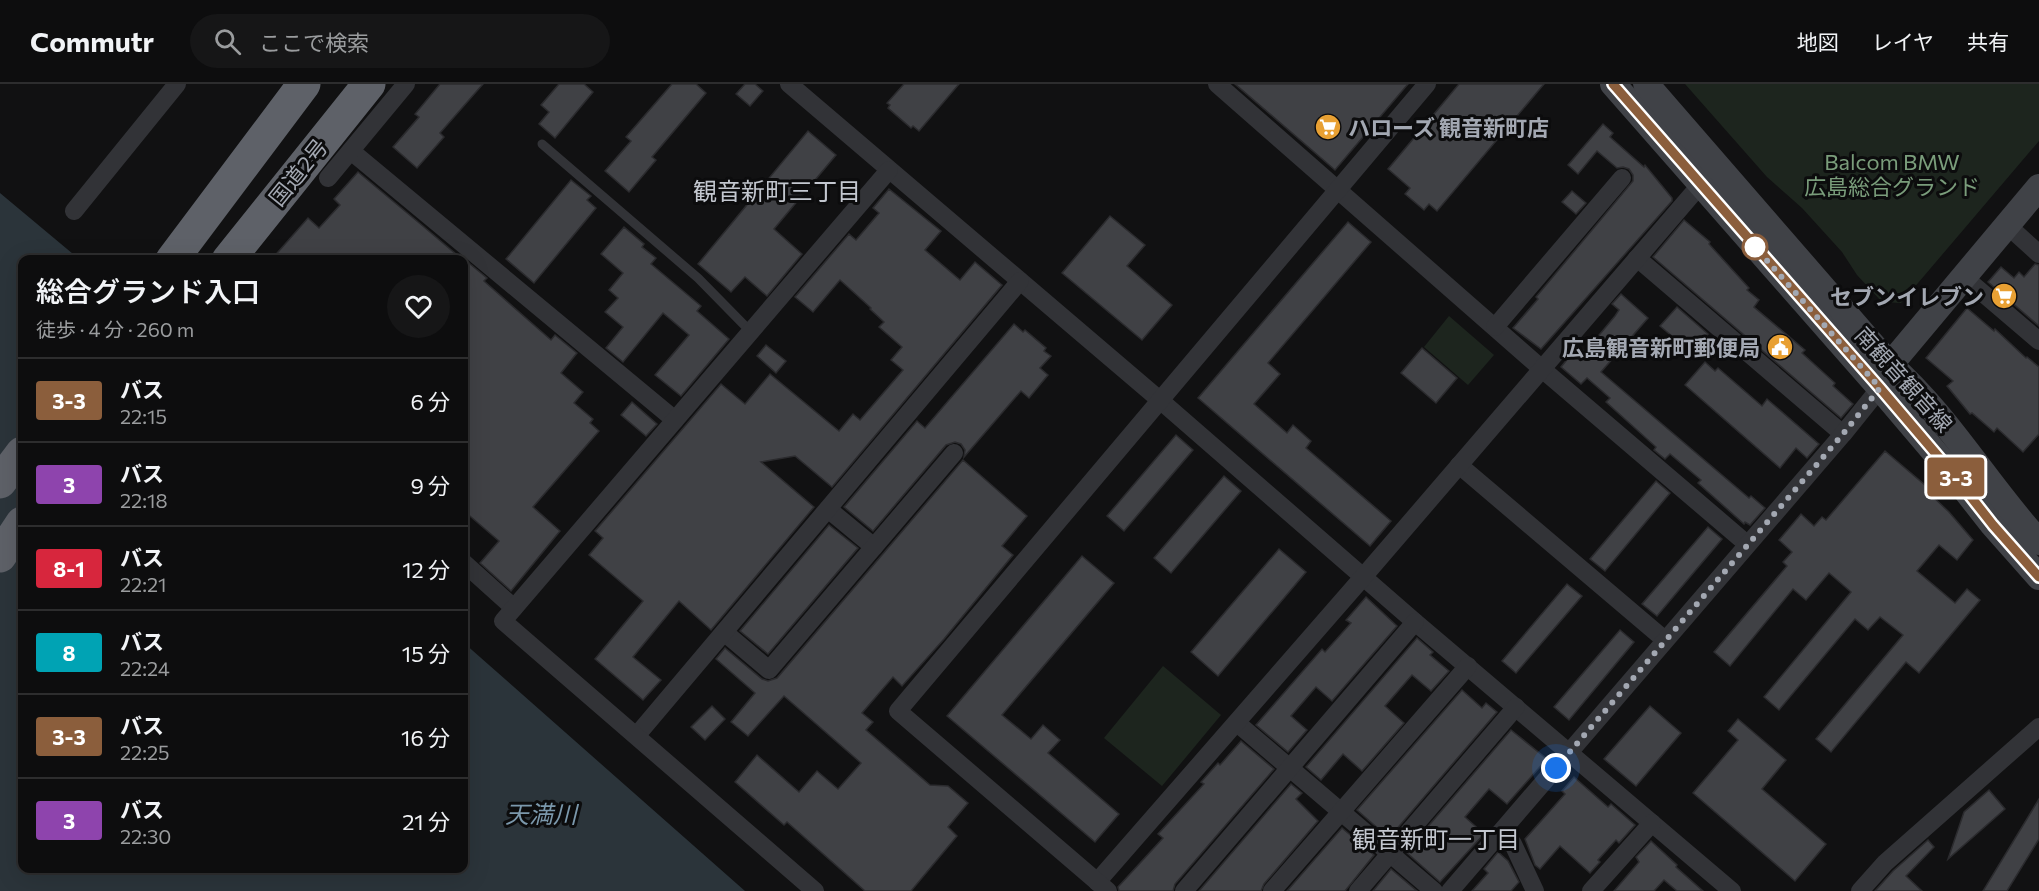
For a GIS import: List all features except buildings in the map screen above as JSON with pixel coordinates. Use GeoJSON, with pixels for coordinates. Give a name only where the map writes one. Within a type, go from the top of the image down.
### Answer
{"type":"FeatureCollection","features":[{"type":"Feature","properties":{"kind":"highway"},"geometry":{"type":"LineString","coordinates":[[176,255],[304,84]]}},
{"type":"Feature","properties":{"kind":"highway"},"geometry":{"type":"LineString","coordinates":[[228,187],[313,84]]}},
{"type":"Feature","properties":{"kind":"highway","name":"国道2号"},"geometry":{"type":"LineString","coordinates":[[232,255],[369,84]]}},
{"type":"Feature","properties":{"kind":"highway"},"geometry":{"type":"LineString","coordinates":[[0,482],[18,458]]}},
{"type":"Feature","properties":{"kind":"highway"},"geometry":{"type":"LineString","coordinates":[[0,556],[18,529]]}},
{"type":"Feature","properties":{"kind":"main road","name":"南観音観音線"},"geometry":{"type":"LineString","coordinates":[[1613,84],[1708,175],[1885,376],[1949,469],[1993,525],[2039,577]]}},
{"type":"Feature","properties":{"kind":"main road","name":"南観音観音線"},"geometry":{"type":"LineString","coordinates":[[1646,84],[1708,175]]}},
{"type":"Feature","properties":{"kind":"main road"},"geometry":{"type":"LineString","coordinates":[[1885,376],[2039,188]]}},
{"type":"Feature","properties":{"kind":"main road","name":"南観音観音線"},"geometry":{"type":"LineString","coordinates":[[1885,376],[1916,388],[2009,509],[2036,532]]}},
{"type":"Feature","properties":{"kind":"street"},"geometry":{"type":"LineString","coordinates":[[74,210],[177,84]]}},
{"type":"Feature","properties":{"kind":"street"},"geometry":{"type":"LineString","coordinates":[[328,178],[406,84]]}},
{"type":"Feature","properties":{"kind":"street"},"geometry":{"type":"LineString","coordinates":[[789,84],[1161,401],[1415,622],[1570,752],[1728,890]]}},
{"type":"Feature","properties":{"kind":"street"},"geometry":{"type":"LineString","coordinates":[[1217,84],[1542,369],[1747,544]]}},
{"type":"Feature","properties":{"kind":"street"},"geometry":{"type":"LineString","coordinates":[[1427,84],[898,711],[1103,886],[1237,723],[1708,175]]}},
{"type":"Feature","properties":{"kind":"street"},"geometry":{"type":"LineString","coordinates":[[351,151],[675,420]]}},
{"type":"Feature","properties":{"kind":"street"},"geometry":{"type":"LineString","coordinates":[[815,891],[638,735],[503,621],[889,170]]}},
{"type":"Feature","properties":{"kind":"street"},"geometry":{"type":"LineString","coordinates":[[1495,327],[1622,178]]}},
{"type":"Feature","properties":{"kind":"street"},"geometry":{"type":"LineString","coordinates":[[2007,225],[2039,254]]}},
{"type":"Feature","properties":{"kind":"street"},"geometry":{"type":"LineString","coordinates":[[1637,258],[1843,434]]}},
{"type":"Feature","properties":{"kind":"street"},"geometry":{"type":"LineString","coordinates":[[1964,277],[2039,341]]}},
{"type":"Feature","properties":{"kind":"street"},"geometry":{"type":"LineString","coordinates":[[638,735],[1020,281]]}},
{"type":"Feature","properties":{"kind":"street"},"geometry":{"type":"LineString","coordinates":[[1450,891],[1843,434],[1885,376]]}},
{"type":"Feature","properties":{"kind":"street"},"geometry":{"type":"LineString","coordinates":[[724,633],[769,670],[954,453]]}},
{"type":"Feature","properties":{"kind":"street"},"geometry":{"type":"LineString","coordinates":[[1459,465],[1665,640]]}},
{"type":"Feature","properties":{"kind":"street"},"geometry":{"type":"LineString","coordinates":[[828,509],[874,547]]}},
{"type":"Feature","properties":{"kind":"street"},"geometry":{"type":"LineString","coordinates":[[468,566],[514,608]]}},
{"type":"Feature","properties":{"kind":"street"},"geometry":{"type":"LineString","coordinates":[[1184,891],[1415,622]]}},
{"type":"Feature","properties":{"kind":"street"},"geometry":{"type":"LineString","coordinates":[[1272,891],[1467,666]]}},
{"type":"Feature","properties":{"kind":"street"},"geometry":{"type":"LineString","coordinates":[[1358,891],[1516,707]]}},
{"type":"Feature","properties":{"kind":"street"},"geometry":{"type":"LineString","coordinates":[[1237,723],[1434,891]]}},
{"type":"Feature","properties":{"kind":"street"},"geometry":{"type":"LineString","coordinates":[[1860,891],[1885,862],[2039,727]]}},
{"type":"Feature","properties":{"kind":"street"},"geometry":{"type":"LineString","coordinates":[[1591,891],[1652,823]]}},
{"type":"Feature","properties":{"kind":"street"},"geometry":{"type":"LineString","coordinates":[[1503,830],[1513,844],[1529,888]]}},
{"type":"Feature","properties":{"kind":"lane"},"geometry":{"type":"LineString","coordinates":[[542,144],[698,278],[751,332]]}},
{"type":"Feature","properties":{"kind":"green space","name":"Balcom BMW 広島総合グランド"},"geometry":{"type":"Polygon","coordinates":[[[1685,84],[2039,84],[2039,141],[1901,303],[1882,302],[1857,275],[1842,252],[1802,208],[1767,177],[1685,84]]]}},
{"type":"Feature","properties":{"kind":"green space"},"geometry":{"type":"Polygon","coordinates":[[[1449,316],[1494,355],[1468,385],[1424,347],[1449,316]]]}},
{"type":"Feature","properties":{"kind":"green space"},"geometry":{"type":"Polygon","coordinates":[[[1163,666],[1221,715],[1162,786],[1104,738],[1163,666]]]}},
{"type":"Feature","properties":{"kind":"water","name":"天満川"},"geometry":{"type":"Polygon","coordinates":[[[0,193],[74,255],[18,255],[18,873],[468,873],[468,647],[745,891],[0,891],[0,193]]]}},
{"type":"Feature","properties":{"kind":"bus line","name":"3-3"},"geometry":{"type":"LineString","coordinates":[[1613,84],[1880,388],[2039,577]]}},
{"type":"Feature","properties":{"kind":"place","name":"ハローズ 観音新町店"},"geometry":{"type":"Point","coordinates":[1328,127]}},
{"type":"Feature","properties":{"kind":"place","name":"セブンイレブン"},"geometry":{"type":"Point","coordinates":[2004,296]}},
{"type":"Feature","properties":{"kind":"place","name":"広島観音新町郵便局"},"geometry":{"type":"Point","coordinates":[1780,347]}},
{"type":"Feature","properties":{"kind":"district","name":"観音新町三丁目"},"geometry":{"type":"Point","coordinates":[777,190]}},
{"type":"Feature","properties":{"kind":"district","name":"観音新町一丁目"},"geometry":{"type":"Point","coordinates":[1436,838]}},
{"type":"Feature","properties":{"kind":"route"},"geometry":{"type":"LineString","coordinates":[[1556,768],[1880,388],[1755,247]]}}]}
